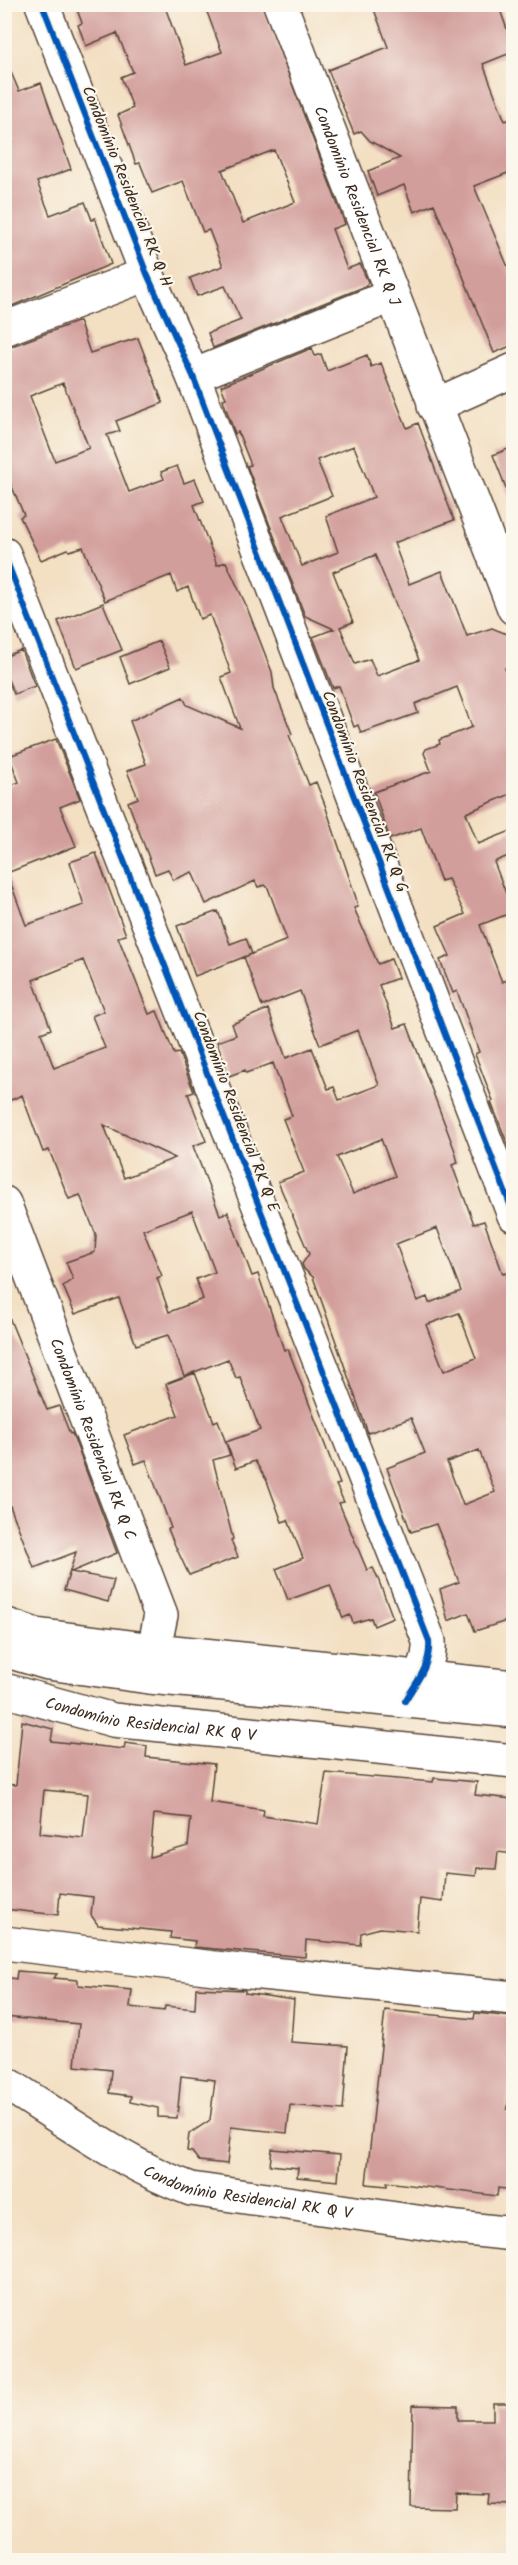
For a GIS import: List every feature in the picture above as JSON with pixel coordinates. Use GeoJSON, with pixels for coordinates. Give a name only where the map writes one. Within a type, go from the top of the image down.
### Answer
{"type":"FeatureCollection","features":[{"type":"Feature","properties":{"kind":"street","name":"Condomínio Residencial RK Q H"},"geometry":{"type":"LineString","coordinates":[[42,4],[147,274],[193,376]]}},
{"type":"Feature","properties":{"kind":"street","name":"Condomínio Residencial RK Q J"},"geometry":{"type":"LineString","coordinates":[[280,4],[513,608]]}},
{"type":"Feature","properties":{"kind":"street"},"geometry":{"type":"LineString","coordinates":[[4,329],[147,274]]}},
{"type":"Feature","properties":{"kind":"street"},"geometry":{"type":"LineString","coordinates":[[193,376],[391,296]]}},
{"type":"Feature","properties":{"kind":"street"},"geometry":{"type":"LineString","coordinates":[[434,406],[513,370]]}},
{"type":"Feature","properties":{"kind":"street","name":"Condomínio Residencial RK Q G"},"geometry":{"type":"LineString","coordinates":[[193,376],[513,1215]]}},
{"type":"Feature","properties":{"kind":"street","name":"Condomínio Residencial RK Q E"},"geometry":{"type":"LineString","coordinates":[[4,555],[429,1641],[427,1667],[412,1689]]}},
{"type":"Feature","properties":{"kind":"street","name":"Condomínio Residencial RK Q C"},"geometry":{"type":"LineString","coordinates":[[4,1203],[161,1615],[151,1664]]}},
{"type":"Feature","properties":{"kind":"street"},"geometry":{"type":"LineString","coordinates":[[4,1624],[36,1635],[151,1664]]}},
{"type":"Feature","properties":{"kind":"street"},"geometry":{"type":"LineString","coordinates":[[4,1650],[48,1663],[151,1664],[412,1689],[513,1687]]}},
{"type":"Feature","properties":{"kind":"street"},"geometry":{"type":"LineString","coordinates":[[412,1689],[513,1711]]}},
{"type":"Feature","properties":{"kind":"street","name":"Condomínio Residencial RK Q V"},"geometry":{"type":"LineString","coordinates":[[4,1690],[113,1720],[513,1761]]}},
{"type":"Feature","properties":{"kind":"street"},"geometry":{"type":"LineString","coordinates":[[4,1942],[240,1971],[513,1998]]}},
{"type":"Feature","properties":{"kind":"street","name":"Condomínio Residencial RK Q V"},"geometry":{"type":"LineString","coordinates":[[4,2082],[125,2157],[169,2181],[191,2189],[513,2234]]}},
{"type":"Feature","properties":{"kind":"building"},"geometry":{"type":"Polygon","coordinates":[[[75,4],[164,4],[186,65],[222,52],[204,4],[262,4],[345,224],[332,229],[347,269],[360,264],[368,282],[366,286],[213,348],[208,333],[241,320],[225,286],[197,296],[190,278],[223,266],[209,230],[203,232],[183,181],[152,193],[140,163],[136,164],[118,115],[133,108],[121,77],[133,72],[117,33],[86,46],[78,25],[82,23],[75,4]],[[274,150],[222,170],[243,223],[295,202],[274,150]]]}},
{"type":"Feature","properties":{"kind":"building"},"geometry":{"type":"Polygon","coordinates":[[[372,4],[498,4],[513,46],[513,52],[483,64],[505,121],[513,118],[513,171],[474,186],[513,279],[513,345],[494,353],[434,204],[414,212],[404,185],[377,196],[368,171],[400,158],[370,141],[361,131],[354,134],[328,70],[388,47],[372,4]]]}},
{"type":"Feature","properties":{"kind":"building"},"geometry":{"type":"Polygon","coordinates":[[[4,56],[19,91],[41,83],[71,169],[37,182],[50,215],[85,202],[92,220],[95,218],[111,264],[12,306],[4,285],[4,145],[13,142],[4,119],[4,56]]]}},
{"type":"Feature","properties":{"kind":"building"},"geometry":{"type":"Polygon","coordinates":[[[79,321],[90,353],[138,338],[163,403],[116,421],[120,431],[107,435],[129,492],[164,479],[161,472],[177,466],[184,483],[195,479],[204,501],[194,505],[217,565],[226,562],[246,605],[272,672],[274,688],[292,734],[289,735],[309,785],[316,782],[325,805],[356,898],[358,907],[354,908],[378,964],[391,959],[398,978],[379,985],[395,1028],[407,1024],[455,1151],[458,1163],[452,1165],[474,1224],[484,1221],[503,1274],[506,1273],[513,1294],[513,1619],[475,1631],[468,1613],[448,1621],[440,1589],[459,1582],[436,1524],[411,1532],[387,1468],[425,1453],[411,1418],[368,1433],[313,1277],[302,1264],[309,1254],[278,1182],[304,1172],[283,1119],[292,1116],[273,1063],[246,1073],[245,1070],[229,1076],[217,1042],[236,1035],[232,1024],[268,1009],[286,1058],[312,1048],[328,1089],[334,1087],[339,1100],[379,1085],[358,1030],[320,1045],[300,991],[262,1006],[244,957],[287,940],[268,888],[265,885],[258,887],[255,881],[206,904],[192,872],[173,880],[168,869],[155,874],[128,802],[138,798],[127,771],[146,764],[130,721],[183,697],[187,705],[240,728],[221,677],[231,673],[210,615],[200,619],[188,587],[177,592],[171,575],[105,601],[83,547],[69,551],[68,549],[41,560],[20,517],[24,515],[4,468],[4,349],[79,321]],[[63,383],[30,396],[55,461],[89,448],[63,383]],[[381,1139],[337,1157],[353,1194],[395,1176],[381,1139]],[[437,1228],[396,1244],[417,1301],[427,1297],[429,1303],[461,1291],[437,1228]],[[459,1313],[426,1325],[444,1371],[476,1358],[459,1313]],[[479,1450],[447,1462],[463,1505],[495,1492],[479,1450]]]}},
{"type":"Feature","properties":{"kind":"building"},"geometry":{"type":"Polygon","coordinates":[[[312,348],[315,356],[321,354],[327,371],[367,355],[371,367],[381,363],[407,428],[418,423],[454,520],[394,543],[409,584],[442,571],[467,636],[492,628],[509,635],[513,648],[513,664],[505,668],[513,690],[513,793],[466,813],[478,844],[513,830],[513,854],[494,862],[513,912],[480,925],[502,982],[513,978],[513,1158],[491,1102],[493,1101],[475,1054],[479,1052],[457,991],[453,993],[440,960],[450,956],[437,926],[465,914],[448,879],[441,881],[421,828],[390,839],[374,792],[431,771],[424,753],[426,749],[440,744],[439,740],[472,727],[457,687],[415,704],[418,713],[361,733],[358,725],[354,727],[339,686],[333,688],[313,637],[334,629],[305,616],[247,466],[251,465],[238,432],[235,434],[224,403],[223,399],[226,398],[221,386],[312,348]],[[354,446],[317,460],[332,496],[282,516],[302,566],[338,552],[326,516],[374,497],[354,446]],[[375,555],[333,572],[353,622],[340,627],[355,664],[370,659],[377,676],[419,660],[375,555]]]}},
{"type":"Feature","properties":{"kind":"building"},"geometry":{"type":"Polygon","coordinates":[[[513,447],[513,503],[512,503],[493,455],[513,447]]]}},
{"type":"Feature","properties":{"kind":"building"},"geometry":{"type":"Polygon","coordinates":[[[103,603],[122,650],[76,668],[58,621],[103,603]]]}},
{"type":"Feature","properties":{"kind":"building"},"geometry":{"type":"Polygon","coordinates":[[[159,641],[170,667],[130,684],[120,657],[159,641]]]}},
{"type":"Feature","properties":{"kind":"building"},"geometry":{"type":"Polygon","coordinates":[[[21,650],[35,686],[14,694],[4,670],[4,657],[21,650]]]}},
{"type":"Feature","properties":{"kind":"building"},"geometry":{"type":"Polygon","coordinates":[[[56,739],[80,799],[60,807],[76,846],[7,873],[26,925],[84,905],[70,862],[96,853],[126,935],[118,937],[149,1014],[157,1011],[174,1054],[179,1053],[194,1092],[188,1094],[206,1141],[193,1146],[220,1215],[228,1212],[252,1276],[258,1274],[284,1350],[288,1349],[340,1484],[336,1485],[344,1502],[339,1503],[367,1570],[373,1568],[377,1576],[393,1618],[374,1626],[371,1618],[353,1623],[350,1615],[343,1618],[330,1585],[288,1600],[276,1569],[303,1558],[288,1520],[282,1522],[267,1481],[255,1461],[236,1468],[226,1442],[260,1430],[240,1377],[236,1378],[228,1359],[184,1376],[168,1335],[136,1345],[119,1298],[75,1314],[63,1286],[73,1279],[66,1262],[95,1252],[96,1235],[80,1195],[69,1199],[49,1150],[43,1152],[22,1095],[4,1103],[4,788],[19,782],[9,756],[56,739]],[[83,960],[33,980],[51,1029],[41,1033],[54,1068],[105,1048],[92,1016],[104,1011],[83,960]],[[104,1125],[124,1178],[175,1158],[104,1125]],[[192,1211],[143,1230],[162,1276],[157,1278],[169,1312],[203,1299],[196,1279],[215,1272],[192,1211]]]}},
{"type":"Feature","properties":{"kind":"building"},"geometry":{"type":"Polygon","coordinates":[[[218,911],[230,944],[246,938],[252,954],[195,976],[177,926],[218,911]]]}},
{"type":"Feature","properties":{"kind":"building"},"geometry":{"type":"Polygon","coordinates":[[[4,1305],[47,1410],[59,1406],[70,1434],[72,1433],[117,1553],[71,1572],[114,1580],[108,1602],[64,1590],[76,1552],[34,1568],[10,1506],[4,1508],[4,1305]]]}},
{"type":"Feature","properties":{"kind":"building"},"geometry":{"type":"Polygon","coordinates":[[[195,1373],[214,1422],[218,1420],[230,1455],[213,1460],[233,1539],[231,1540],[238,1557],[189,1575],[168,1529],[171,1528],[146,1460],[135,1464],[124,1435],[178,1415],[166,1384],[195,1373]]]}},
{"type":"Feature","properties":{"kind":"building"},"geometry":{"type":"Polygon","coordinates":[[[22,1721],[53,1729],[51,1741],[124,1749],[125,1743],[147,1746],[146,1757],[214,1764],[210,1802],[264,1810],[263,1816],[318,1824],[326,1773],[433,1782],[434,1778],[477,1782],[475,1795],[513,1799],[513,1854],[498,1852],[496,1869],[477,1868],[476,1876],[445,1873],[443,1902],[420,1899],[417,1931],[380,1928],[361,1933],[360,1945],[306,1940],[305,1957],[194,1947],[195,1941],[170,1938],[171,1932],[98,1925],[91,1915],[93,1897],[60,1893],[58,1915],[4,1909],[4,1784],[16,1785],[22,1721]],[[44,1790],[40,1833],[83,1838],[88,1794],[44,1790]],[[154,1814],[150,1857],[188,1846],[191,1818],[154,1814]]]}},
{"type":"Feature","properties":{"kind":"building"},"geometry":{"type":"Polygon","coordinates":[[[17,1971],[57,1974],[54,1978],[78,1980],[78,1985],[132,1990],[130,2007],[164,2011],[165,2006],[195,2009],[196,1988],[245,1990],[245,1993],[294,2000],[291,2042],[348,2046],[343,2110],[290,2105],[287,2133],[231,2127],[227,2164],[199,2161],[192,2152],[187,2151],[189,2134],[210,2120],[215,2080],[181,2076],[177,2118],[158,2117],[158,2108],[130,2102],[131,2096],[109,2093],[111,2070],[75,2066],[79,2024],[4,2017],[4,1977],[16,1979],[17,1971]]]}},
{"type":"Feature","properties":{"kind":"building"},"geometry":{"type":"Polygon","coordinates":[[[385,2010],[474,2019],[475,2013],[513,2017],[513,2069],[507,2109],[513,2110],[513,2190],[498,2188],[497,2196],[387,2182],[387,2186],[366,2184],[385,2010]]]}},
{"type":"Feature","properties":{"kind":"building"},"geometry":{"type":"Polygon","coordinates":[[[272,2149],[340,2155],[338,2181],[297,2177],[298,2168],[270,2165],[272,2149]]]}},
{"type":"Feature","properties":{"kind":"building"},"geometry":{"type":"Polygon","coordinates":[[[493,2403],[513,2403],[513,2505],[488,2504],[489,2494],[456,2493],[455,2508],[411,2507],[413,2405],[458,2406],[458,2420],[493,2420],[493,2403]]]}},
{"type":"Feature","properties":{"kind":"cycle path"},"geometry":{"type":"LineString","coordinates":[[42,4],[147,274],[193,376],[514,1215]]}},
{"type":"Feature","properties":{"kind":"cycle path"},"geometry":{"type":"LineString","coordinates":[[4,554],[429,1641],[428,1658],[405,1701]]}}]}
